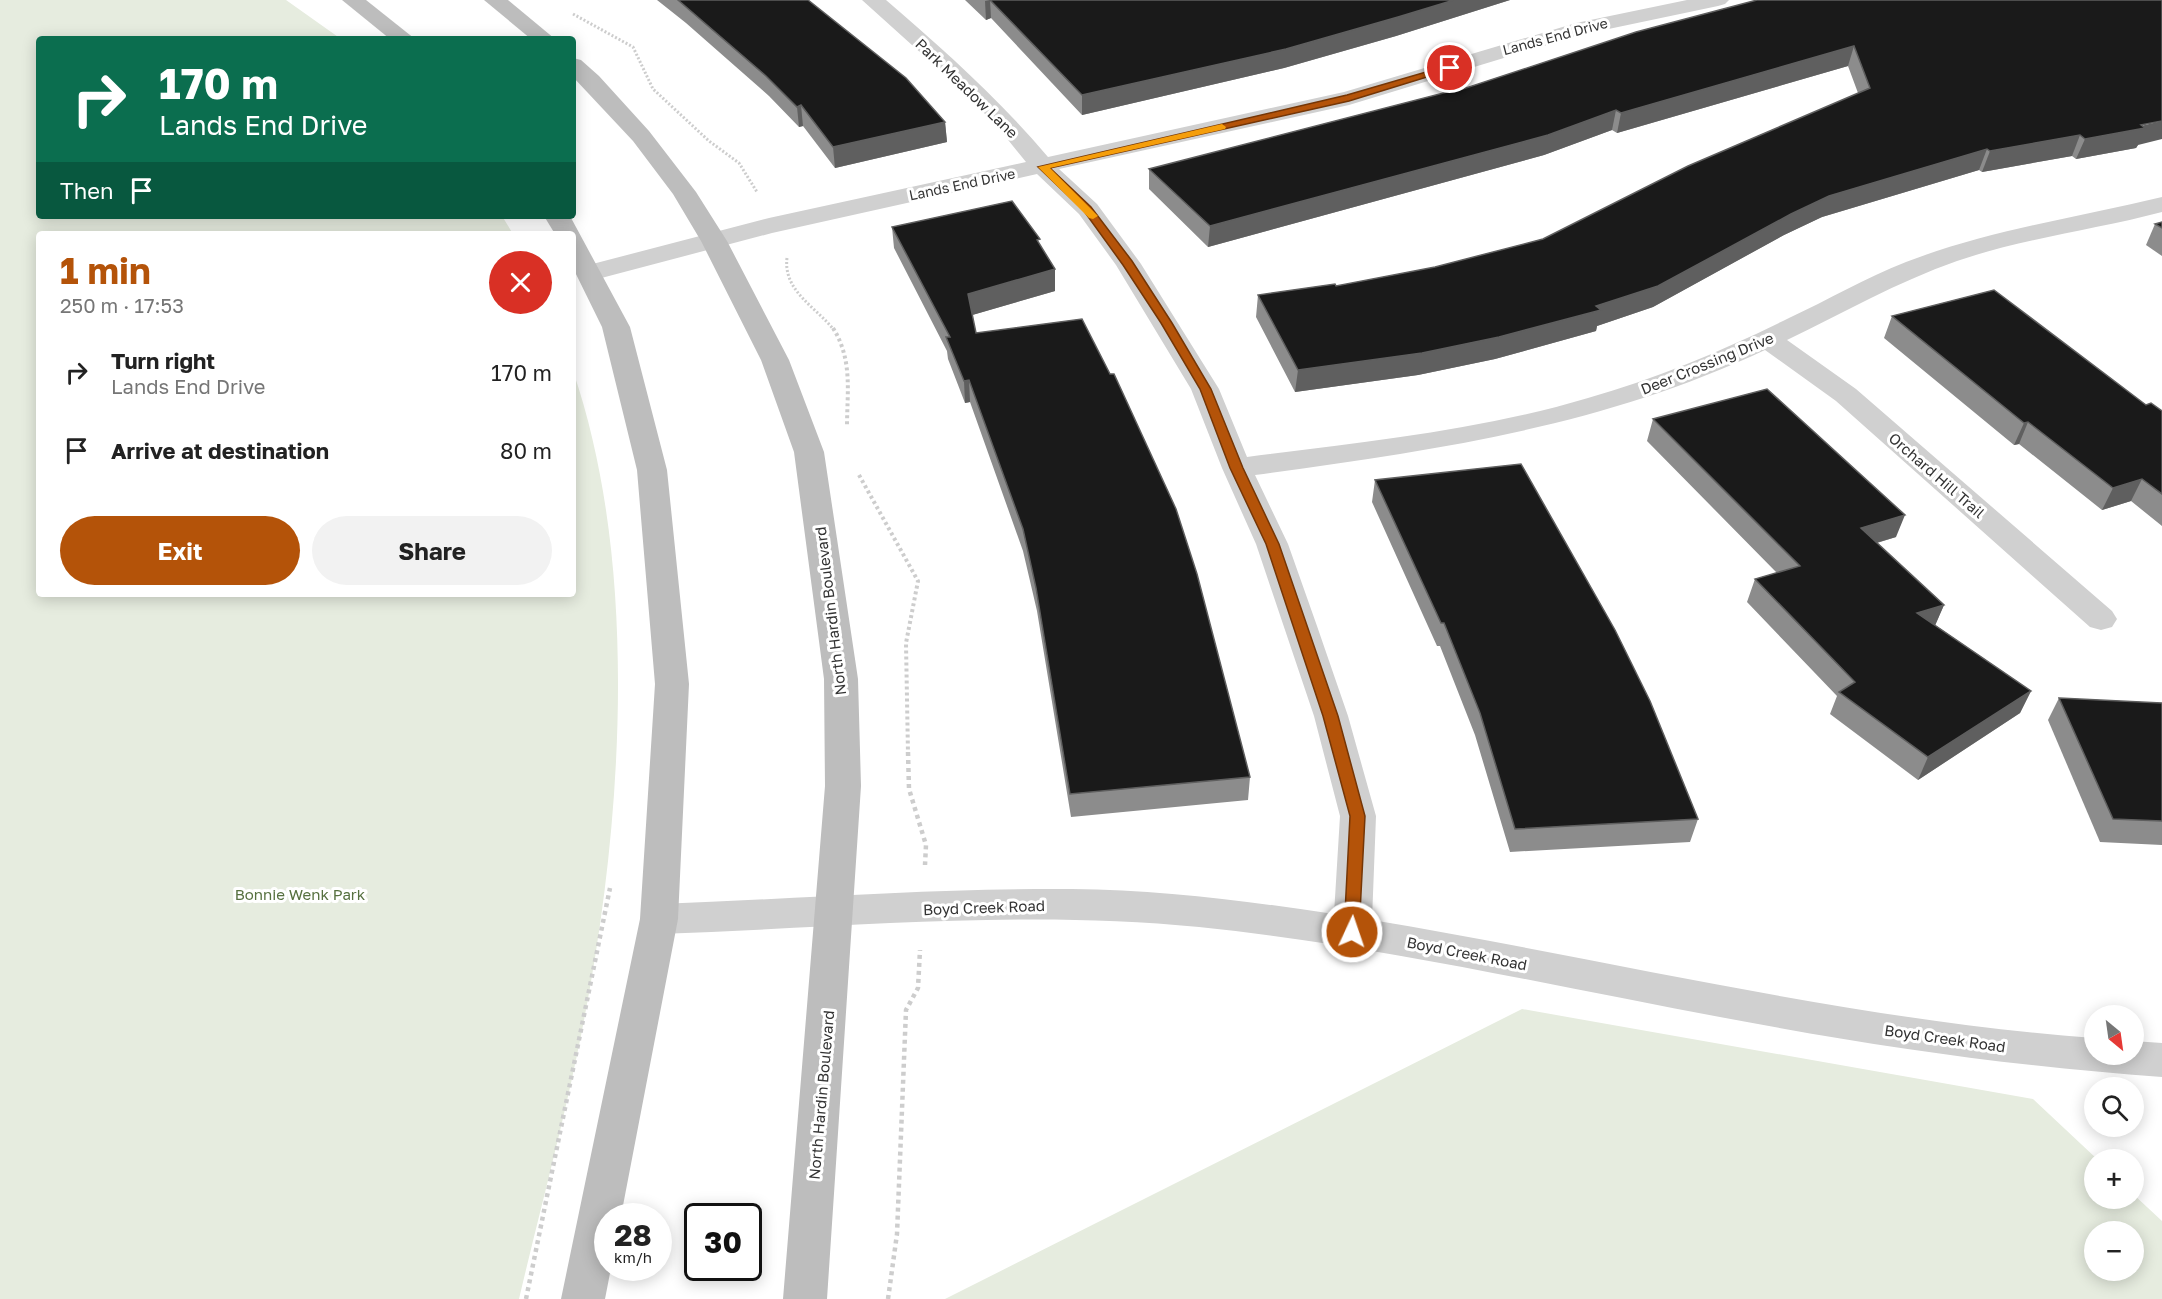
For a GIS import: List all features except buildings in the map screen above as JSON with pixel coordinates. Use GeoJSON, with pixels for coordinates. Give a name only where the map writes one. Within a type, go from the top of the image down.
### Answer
{"type":"FeatureCollection","features":[{"type":"Feature","properties":{"kind":"main road"},"geometry":{"type":"LineString","coordinates":[[353,0],[400,36]]}},
{"type":"Feature","properties":{"kind":"main road"},"geometry":{"type":"LineString","coordinates":[[495,0],[540,36]]}},
{"type":"Feature","properties":{"kind":"main road","name":"North Hardin Boulevard"},"geometry":{"type":"LineString","coordinates":[[576,68],[641,136],[684,192],[714,241],[775,360],[809,452],[841,679],[843,786],[805,1299]]}},
{"type":"Feature","properties":{"kind":"main road"},"geometry":{"type":"LineString","coordinates":[[576,248],[615,327],[652,470],[672,684],[659,919],[583,1299]]}},
{"type":"Feature","properties":{"kind":"street","name":"Park Meadow Lane"},"geometry":{"type":"LineString","coordinates":[[873,0],[968,84],[1004,120],[1043,167],[1088,209],[1160,313],[1205,389],[1237,468],[1272,544],[1330,716],[1358,816],[1352,932]]}},
{"type":"Feature","properties":{"kind":"street","name":"Lands End Drive"},"geometry":{"type":"LineString","coordinates":[[590,273],[769,226],[1349,98],[1576,29],[1718,0]]}},
{"type":"Feature","properties":{"kind":"street","name":"Deer Crossing Drive"},"geometry":{"type":"LineString","coordinates":[[1237,468],[1467,435],[1533,421],[1653,387],[1767,339],[1856,293],[1941,258],[2035,232],[2115,217],[2162,204]]}},
{"type":"Feature","properties":{"kind":"street","name":"Orchard Hill Trail"},"geometry":{"type":"LineString","coordinates":[[1767,339],[1846,395],[2101,619]]}},
{"type":"Feature","properties":{"kind":"street","name":"Boyd Creek Road"},"geometry":{"type":"LineString","coordinates":[[659,919],[1050,904],[1151,908],[1217,914],[1352,932],[1872,1028],[1977,1044],[2094,1056],[2162,1060]]}},
{"type":"Feature","properties":{"kind":"path"},"geometry":{"type":"LineString","coordinates":[[569,11],[633,47],[653,88],[709,141],[739,163],[753,182],[758,195]]}},
{"type":"Feature","properties":{"kind":"path"},"geometry":{"type":"LineString","coordinates":[[789,253],[784,268],[790,281],[835,330],[846,354],[850,375],[847,398],[849,437]]}},
{"type":"Feature","properties":{"kind":"path"},"geometry":{"type":"LineString","coordinates":[[856,469],[918,581],[906,643],[909,789],[926,845]]}},
{"type":"Feature","properties":{"kind":"path"},"geometry":{"type":"LineString","coordinates":[[526,1299],[612,882]]}},
{"type":"Feature","properties":{"kind":"path"},"geometry":{"type":"LineString","coordinates":[[888,1299],[897,1234],[906,1010],[918,988]]}},
{"type":"Feature","properties":{"kind":"green space","name":"Bonnie Wenk Park"},"geometry":{"type":"Polygon","coordinates":[[[0,0],[286,0],[337,36],[36,36],[36,219],[504,219],[511,231],[36,231],[36,597],[576,597],[576,382],[595,450],[609,535],[617,622],[618,712],[614,801],[605,889],[577,1055],[519,1299],[0,1299],[0,0]]]}},
{"type":"Feature","properties":{"kind":"green space"},"geometry":{"type":"Polygon","coordinates":[[[1522,1009],[2033,1099],[2086,1149],[2084,1149],[2084,1209],[2144,1209],[2144,1204],[2162,1221],[2162,1299],[945,1299],[1522,1009]]]}},
{"type":"Feature","properties":{"kind":"slow traffic"},"geometry":{"type":"LineString","coordinates":[[1093,216],[1043,167],[1222,127]]}},
{"type":"Feature","properties":{"kind":"route"},"geometry":{"type":"LineString","coordinates":[[1352,932],[1358,816],[1330,716],[1272,544],[1237,468],[1205,389],[1167,323],[1088,209],[1043,167],[1349,98],[1450,68]]}}]}
